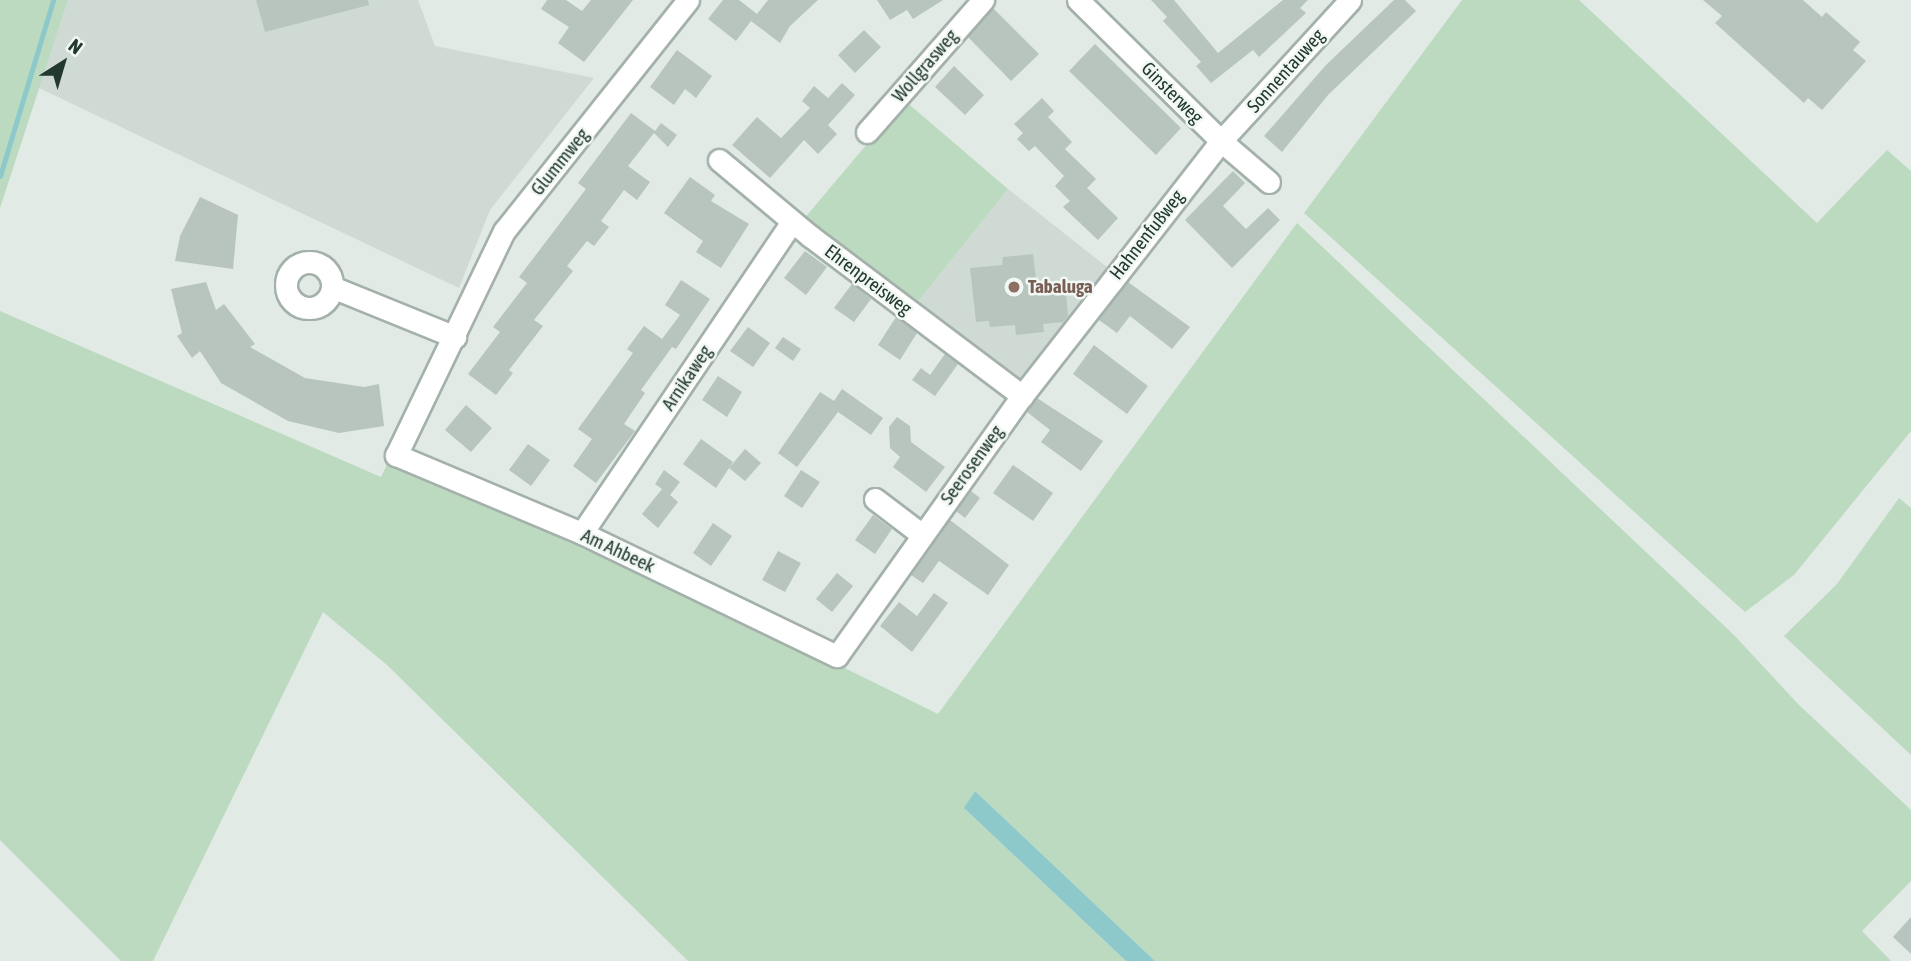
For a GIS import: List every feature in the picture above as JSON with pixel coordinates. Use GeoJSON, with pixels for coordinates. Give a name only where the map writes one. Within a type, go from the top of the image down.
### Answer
{"type":"FeatureCollection","features":[{"type":"Feature","properties":{"kind":"street","name":"Glummweg"},"geometry":{"type":"LineString","coordinates":[[396,455],[504,231],[688,0]]}},
{"type":"Feature","properties":{"kind":"street","name":"Wollgrasweg"},"geometry":{"type":"LineString","coordinates":[[867,132],[983,0]]}},
{"type":"Feature","properties":{"kind":"street","name":"Ginsterweg"},"geometry":{"type":"LineString","coordinates":[[1078,0],[1221,141],[1269,182]]}},
{"type":"Feature","properties":{"kind":"street","name":"Sonnentauweg"},"geometry":{"type":"LineString","coordinates":[[1221,141],[1350,0]]}},
{"type":"Feature","properties":{"kind":"street","name":"Hahnenfußweg"},"geometry":{"type":"LineString","coordinates":[[1022,396],[1221,141]]}},
{"type":"Feature","properties":{"kind":"street","name":"Ehrenpreisweg"},"geometry":{"type":"LineString","coordinates":[[719,160],[792,222],[1022,396]]}},
{"type":"Feature","properties":{"kind":"street","name":"Arnikaweg"},"geometry":{"type":"LineString","coordinates":[[582,533],[792,222]]}},
{"type":"Feature","properties":{"kind":"street"},"geometry":{"type":"LineString","coordinates":[[332,287],[455,337]]}},
{"type":"Feature","properties":{"kind":"street","name":"Seerosenweg"},"geometry":{"type":"LineString","coordinates":[[837,656],[921,534],[1022,396]]}},
{"type":"Feature","properties":{"kind":"street","name":"Am Ahbeek"},"geometry":{"type":"LineString","coordinates":[[396,455],[582,533],[837,656]]}},
{"type":"Feature","properties":{"kind":"street"},"geometry":{"type":"LineString","coordinates":[[875,499],[921,534]]}},
{"type":"Feature","properties":{"kind":"shaded area"},"geometry":{"type":"Polygon","coordinates":[[[68,0],[418,0],[435,46],[594,78],[490,210],[459,288],[39,88],[68,0]]]}},
{"type":"Feature","properties":{"kind":"shaded area","name":"Tabaluga"},"geometry":{"type":"Polygon","coordinates":[[[1008,189],[1112,271],[1022,386],[916,304],[1008,189]]]}},
{"type":"Feature","properties":{"kind":"green space"},"geometry":{"type":"Polygon","coordinates":[[[0,0],[68,0],[0,208],[0,0]]]}},
{"type":"Feature","properties":{"kind":"green space"},"geometry":{"type":"Polygon","coordinates":[[[1462,0],[1579,0],[1817,223],[1887,150],[1911,171],[1911,431],[1794,575],[1745,612],[1304,213],[1462,0]]]}},
{"type":"Feature","properties":{"kind":"green space"},"geometry":{"type":"Polygon","coordinates":[[[904,100],[1008,189],[916,304],[803,220],[904,100]]]}},
{"type":"Feature","properties":{"kind":"green space"},"geometry":{"type":"Polygon","coordinates":[[[1297,223],[1734,635],[1798,704],[1911,810],[1911,881],[1862,931],[1891,961],[1155,961],[975,791],[965,809],[1126,961],[688,961],[387,665],[323,612],[153,961],[121,961],[0,840],[0,311],[381,477],[391,456],[581,538],[938,714],[1297,223]]]}},
{"type":"Feature","properties":{"kind":"green space"},"geometry":{"type":"Polygon","coordinates":[[[1899,498],[1911,508],[1911,755],[1784,636],[1837,584],[1899,498]]]}},
{"type":"Feature","properties":{"kind":"water"},"geometry":{"type":"Polygon","coordinates":[[[975,791],[1155,961],[1126,961],[964,808],[975,791]]]}},
{"type":"Feature","properties":{"kind":"building"},"geometry":{"type":"Polygon","coordinates":[[[256,0],[368,0],[369,5],[265,32],[256,0]]]}},
{"type":"Feature","properties":{"kind":"building"},"geometry":{"type":"Polygon","coordinates":[[[547,0],[566,0],[582,11],[591,0],[633,0],[584,62],[558,43],[569,27],[541,9],[547,0]]]}},
{"type":"Feature","properties":{"kind":"building"},"geometry":{"type":"Polygon","coordinates":[[[723,0],[739,0],[757,14],[768,0],[818,0],[790,26],[780,43],[751,21],[736,41],[708,19],[723,0]]]}},
{"type":"Feature","properties":{"kind":"building"},"geometry":{"type":"Polygon","coordinates":[[[877,0],[943,0],[913,19],[907,10],[890,20],[877,0]]]}},
{"type":"Feature","properties":{"kind":"building"},"geometry":{"type":"Polygon","coordinates":[[[1151,0],[1174,0],[1218,53],[1283,0],[1308,0],[1300,8],[1306,13],[1259,57],[1253,50],[1211,83],[1196,66],[1201,62],[1163,21],[1167,17],[1151,0]]]}},
{"type":"Feature","properties":{"kind":"building"},"geometry":{"type":"Polygon","coordinates":[[[1394,0],[1405,0],[1416,11],[1328,95],[1282,152],[1264,136],[1326,65],[1394,0]]]}},
{"type":"Feature","properties":{"kind":"building"},"geometry":{"type":"Polygon","coordinates":[[[1703,0],[1803,0],[1822,17],[1826,12],[1860,42],[1853,50],[1866,61],[1822,110],[1808,98],[1804,103],[1715,23],[1722,16],[1703,0]]]}},
{"type":"Feature","properties":{"kind":"building"},"geometry":{"type":"Polygon","coordinates":[[[993,8],[1039,54],[1011,81],[968,37],[993,8]]]}},
{"type":"Feature","properties":{"kind":"building"},"geometry":{"type":"Polygon","coordinates":[[[864,30],[881,47],[855,73],[838,55],[864,30]]]}},
{"type":"Feature","properties":{"kind":"building"},"geometry":{"type":"Polygon","coordinates":[[[1095,44],[1181,128],[1156,155],[1069,71],[1095,44]]]}},
{"type":"Feature","properties":{"kind":"building"},"geometry":{"type":"Polygon","coordinates":[[[677,50],[712,76],[696,98],[685,89],[674,105],[650,87],[677,50]]]}},
{"type":"Feature","properties":{"kind":"building"},"geometry":{"type":"Polygon","coordinates":[[[954,66],[984,95],[965,115],[935,87],[954,66]]]}},
{"type":"Feature","properties":{"kind":"building"},"geometry":{"type":"Polygon","coordinates":[[[842,83],[855,95],[828,125],[837,134],[818,154],[804,140],[770,178],[732,145],[757,117],[781,138],[810,108],[802,101],[814,86],[828,98],[842,83]]]}},
{"type":"Feature","properties":{"kind":"building"},"geometry":{"type":"Polygon","coordinates":[[[1042,98],[1054,111],[1048,117],[1072,142],[1065,149],[1096,179],[1087,188],[1118,218],[1098,240],[1063,207],[1070,201],[1055,186],[1064,176],[1035,146],[1029,151],[1017,139],[1023,133],[1014,124],[1042,98]]]}},
{"type":"Feature","properties":{"kind":"building"},"geometry":{"type":"Polygon","coordinates":[[[631,113],[655,131],[661,123],[677,135],[668,147],[654,133],[628,166],[650,182],[637,200],[624,190],[601,221],[609,227],[594,246],[587,241],[567,266],[573,271],[534,320],[543,326],[509,370],[513,373],[496,395],[468,374],[500,332],[493,327],[527,283],[519,277],[586,189],[578,183],[631,113]]]}},
{"type":"Feature","properties":{"kind":"building"},"geometry":{"type":"Polygon","coordinates":[[[1233,171],[1245,183],[1223,206],[1246,229],[1268,208],[1280,220],[1232,268],[1185,220],[1233,171]]]}},
{"type":"Feature","properties":{"kind":"building"},"geometry":{"type":"Polygon","coordinates":[[[690,177],[715,195],[711,201],[749,224],[721,268],[696,252],[703,241],[664,213],[690,177]]]}},
{"type":"Feature","properties":{"kind":"building"},"geometry":{"type":"Polygon","coordinates":[[[200,197],[238,215],[233,269],[175,261],[180,236],[200,197]]]}},
{"type":"Feature","properties":{"kind":"building"},"geometry":{"type":"Polygon","coordinates":[[[805,251],[827,267],[806,295],[784,278],[805,251]]]}},
{"type":"Feature","properties":{"kind":"building"},"geometry":{"type":"Polygon","coordinates":[[[1033,254],[1037,287],[1065,284],[1068,316],[1063,322],[1043,324],[1044,332],[1016,335],[1015,325],[990,327],[989,321],[976,322],[970,268],[1002,265],[1003,257],[1033,254]]]}},
{"type":"Feature","properties":{"kind":"building"},"geometry":{"type":"Polygon","coordinates":[[[681,280],[710,299],[676,349],[672,347],[641,390],[645,393],[624,424],[635,431],[596,483],[573,466],[592,439],[578,429],[633,353],[627,349],[644,326],[662,339],[680,315],[665,305],[681,280]]]}},
{"type":"Feature","properties":{"kind":"building"},"geometry":{"type":"Polygon","coordinates":[[[206,282],[216,310],[224,304],[255,344],[250,347],[305,378],[364,387],[379,384],[384,426],[339,433],[288,421],[221,383],[200,351],[192,358],[177,336],[182,333],[171,289],[206,282]]]}},
{"type":"Feature","properties":{"kind":"building"},"geometry":{"type":"Polygon","coordinates":[[[1128,282],[1190,327],[1172,349],[1130,316],[1117,333],[1099,320],[1128,282]]]}},
{"type":"Feature","properties":{"kind":"building"},"geometry":{"type":"Polygon","coordinates":[[[852,284],[871,299],[854,322],[834,308],[852,284]]]}},
{"type":"Feature","properties":{"kind":"building"},"geometry":{"type":"Polygon","coordinates":[[[896,317],[917,333],[900,360],[878,345],[896,317]]]}},
{"type":"Feature","properties":{"kind":"building"},"geometry":{"type":"Polygon","coordinates":[[[748,327],[770,343],[753,367],[730,351],[748,327]]]}},
{"type":"Feature","properties":{"kind":"building"},"geometry":{"type":"Polygon","coordinates":[[[783,337],[801,349],[793,361],[775,348],[783,337]]]}},
{"type":"Feature","properties":{"kind":"building"},"geometry":{"type":"Polygon","coordinates":[[[1094,345],[1148,386],[1127,414],[1073,374],[1094,345]]]}},
{"type":"Feature","properties":{"kind":"building"},"geometry":{"type":"Polygon","coordinates":[[[945,354],[958,364],[935,396],[912,380],[921,368],[930,375],[945,354]]]}},
{"type":"Feature","properties":{"kind":"building"},"geometry":{"type":"Polygon","coordinates":[[[718,376],[742,392],[727,417],[702,400],[718,376]]]}},
{"type":"Feature","properties":{"kind":"building"},"geometry":{"type":"Polygon","coordinates":[[[842,389],[883,418],[871,435],[838,412],[797,467],[778,453],[820,392],[834,401],[842,389]]]}},
{"type":"Feature","properties":{"kind":"building"},"geometry":{"type":"Polygon","coordinates":[[[1037,398],[1103,441],[1081,471],[1041,442],[1050,430],[1027,412],[1037,398]]]}},
{"type":"Feature","properties":{"kind":"building"},"geometry":{"type":"Polygon","coordinates":[[[466,405],[492,428],[471,452],[445,430],[466,405]]]}},
{"type":"Feature","properties":{"kind":"building"},"geometry":{"type":"Polygon","coordinates":[[[897,417],[910,426],[911,442],[945,467],[926,492],[893,467],[900,457],[890,448],[889,427],[897,417]]]}},
{"type":"Feature","properties":{"kind":"building"},"geometry":{"type":"Polygon","coordinates":[[[701,439],[733,462],[716,488],[683,464],[701,439]]]}},
{"type":"Feature","properties":{"kind":"building"},"geometry":{"type":"Polygon","coordinates":[[[528,444],[550,460],[531,486],[509,470],[528,444]]]}},
{"type":"Feature","properties":{"kind":"building"},"geometry":{"type":"Polygon","coordinates":[[[745,449],[761,463],[745,481],[729,468],[745,449]]]}},
{"type":"Feature","properties":{"kind":"building"},"geometry":{"type":"Polygon","coordinates":[[[1013,465],[1053,493],[1033,521],[993,493],[1013,465]]]}},
{"type":"Feature","properties":{"kind":"building"},"geometry":{"type":"Polygon","coordinates":[[[664,470],[680,482],[670,495],[678,502],[658,528],[642,514],[662,489],[655,484],[664,470]]]}},
{"type":"Feature","properties":{"kind":"building"},"geometry":{"type":"Polygon","coordinates":[[[801,470],[820,482],[802,508],[784,496],[801,470]]]}},
{"type":"Feature","properties":{"kind":"building"},"geometry":{"type":"Polygon","coordinates":[[[971,491],[980,498],[965,518],[956,511],[971,491]]]}},
{"type":"Feature","properties":{"kind":"building"},"geometry":{"type":"Polygon","coordinates":[[[873,515],[892,529],[875,554],[855,540],[873,515]]]}},
{"type":"Feature","properties":{"kind":"building"},"geometry":{"type":"Polygon","coordinates":[[[950,520],[1009,565],[988,595],[939,561],[923,583],[911,575],[950,520]]]}},
{"type":"Feature","properties":{"kind":"building"},"geometry":{"type":"Polygon","coordinates":[[[713,523],[732,536],[711,566],[693,553],[713,523]]]}},
{"type":"Feature","properties":{"kind":"building"},"geometry":{"type":"Polygon","coordinates":[[[778,551],[801,563],[785,592],[762,580],[778,551]]]}},
{"type":"Feature","properties":{"kind":"building"},"geometry":{"type":"Polygon","coordinates":[[[837,573],[853,586],[832,612],[816,599],[837,573]]]}},
{"type":"Feature","properties":{"kind":"building"},"geometry":{"type":"Polygon","coordinates":[[[934,593],[948,603],[912,652],[880,626],[899,602],[917,616],[934,593]]]}},
{"type":"Feature","properties":{"kind":"building"},"geometry":{"type":"Polygon","coordinates":[[[1911,917],[1911,954],[1893,937],[1911,917]]]}},
{"type":"Feature","properties":{"kind":"waterway"},"geometry":{"type":"LineString","coordinates":[[0,176],[53,0]]}},
{"type":"Feature","properties":{"kind":"place","name":"Tabaluga"},"geometry":{"type":"Point","coordinates":[1014,287]}}]}
